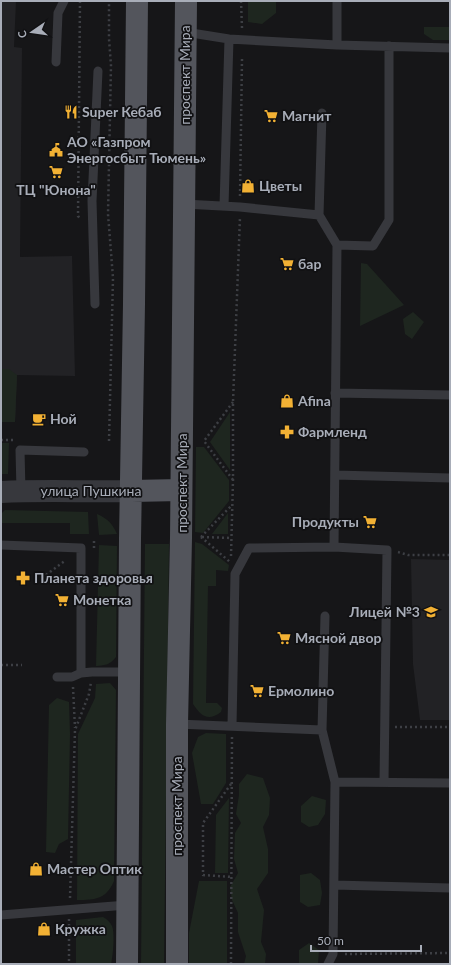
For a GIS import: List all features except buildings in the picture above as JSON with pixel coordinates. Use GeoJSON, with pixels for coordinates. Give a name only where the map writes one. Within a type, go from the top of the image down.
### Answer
{"type":"FeatureCollection","features":[{"type":"Feature","properties":{"kind":"main road"},"geometry":{"type":"LineString","coordinates":[[127,964],[137,1]]}},
{"type":"Feature","properties":{"kind":"main road","name":"проспект Мира"},"geometry":{"type":"LineString","coordinates":[[177,964],[177,724],[186,1]]}},
{"type":"Feature","properties":{"kind":"main road","name":"улица Пушкина"},"geometry":{"type":"LineString","coordinates":[[131,491],[181,490]]}},
{"type":"Feature","properties":{"kind":"street","name":"улица Пушкина"},"geometry":{"type":"LineString","coordinates":[[11,491],[131,491]]}},
{"type":"Feature","properties":{"kind":"lane"},"geometry":{"type":"LineString","coordinates":[[56,62],[58,13],[64,1]]}},
{"type":"Feature","properties":{"kind":"lane"},"geometry":{"type":"LineString","coordinates":[[336,45],[337,1]]}},
{"type":"Feature","properties":{"kind":"lane"},"geometry":{"type":"LineString","coordinates":[[185,32],[242,40],[336,45],[450,48]]}},
{"type":"Feature","properties":{"kind":"lane"},"geometry":{"type":"LineString","coordinates":[[224,206],[229,39]]}},
{"type":"Feature","properties":{"kind":"lane"},"geometry":{"type":"LineString","coordinates":[[337,245],[373,246],[388,220],[389,46]]}},
{"type":"Feature","properties":{"kind":"lane"},"geometry":{"type":"LineString","coordinates":[[95,304],[92,201],[98,72]]}},
{"type":"Feature","properties":{"kind":"lane"},"geometry":{"type":"LineString","coordinates":[[322,113],[319,215],[337,245],[334,547]]}},
{"type":"Feature","properties":{"kind":"lane"},"geometry":{"type":"LineString","coordinates":[[184,204],[240,207],[319,215]]}},
{"type":"Feature","properties":{"kind":"lane"},"geometry":{"type":"LineString","coordinates":[[335,393],[450,395]]}},
{"type":"Feature","properties":{"kind":"lane"},"geometry":{"type":"LineString","coordinates":[[11,491],[20,450],[84,452]]}},
{"type":"Feature","properties":{"kind":"lane"},"geometry":{"type":"LineString","coordinates":[[334,475],[450,478]]}},
{"type":"Feature","properties":{"kind":"lane"},"geometry":{"type":"LineString","coordinates":[[1,545],[81,548],[77,675]]}},
{"type":"Feature","properties":{"kind":"lane"},"geometry":{"type":"LineString","coordinates":[[232,726],[235,574],[249,548],[334,547],[387,550],[384,782]]}},
{"type":"Feature","properties":{"kind":"lane"},"geometry":{"type":"LineString","coordinates":[[325,616],[322,730],[335,782],[333,954],[328,964]]}},
{"type":"Feature","properties":{"kind":"lane"},"geometry":{"type":"LineString","coordinates":[[57,677],[92,672],[130,672]]}},
{"type":"Feature","properties":{"kind":"lane"},"geometry":{"type":"LineString","coordinates":[[177,724],[322,730]]}},
{"type":"Feature","properties":{"kind":"lane"},"geometry":{"type":"LineString","coordinates":[[335,782],[450,783]]}},
{"type":"Feature","properties":{"kind":"lane"},"geometry":{"type":"LineString","coordinates":[[334,885],[450,888]]}},
{"type":"Feature","properties":{"kind":"lane"},"geometry":{"type":"LineString","coordinates":[[1,915],[127,905]]}},
{"type":"Feature","properties":{"kind":"path"},"geometry":{"type":"LineString","coordinates":[[80,1],[78,216],[93,236]]}},
{"type":"Feature","properties":{"kind":"path"},"geometry":{"type":"LineString","coordinates":[[109,1],[108,39],[111,65],[108,214],[113,278],[109,441]]}},
{"type":"Feature","properties":{"kind":"path"},"geometry":{"type":"LineString","coordinates":[[201,537],[231,562],[233,402],[240,207],[241,1]]}},
{"type":"Feature","properties":{"kind":"path"},"geometry":{"type":"LineString","coordinates":[[233,402],[204,441],[233,480]]}},
{"type":"Feature","properties":{"kind":"path"},"geometry":{"type":"LineString","coordinates":[[201,537],[232,505]]}},
{"type":"Feature","properties":{"kind":"path"},"geometry":{"type":"LineString","coordinates":[[201,537],[231,538]]}},
{"type":"Feature","properties":{"kind":"path"},"geometry":{"type":"LineString","coordinates":[[94,540],[94,548]]}},
{"type":"Feature","properties":{"kind":"path"},"geometry":{"type":"LineString","coordinates":[[387,550],[408,555],[450,555]]}},
{"type":"Feature","properties":{"kind":"path"},"geometry":{"type":"LineString","coordinates":[[1,664],[22,665]]}},
{"type":"Feature","properties":{"kind":"path"},"geometry":{"type":"LineString","coordinates":[[75,730],[89,694],[92,672]]}},
{"type":"Feature","properties":{"kind":"path"},"geometry":{"type":"LineString","coordinates":[[69,964],[69,910],[77,675]]}},
{"type":"Feature","properties":{"kind":"path"},"geometry":{"type":"LineString","coordinates":[[231,964],[232,726]]}},
{"type":"Feature","properties":{"kind":"path"},"geometry":{"type":"LineString","coordinates":[[385,727],[450,727]]}},
{"type":"Feature","properties":{"kind":"path"},"geometry":{"type":"LineString","coordinates":[[232,783],[203,823],[203,875],[232,877]]}},
{"type":"Feature","properties":{"kind":"path"},"geometry":{"type":"LineString","coordinates":[[333,954],[450,953]]}},
{"type":"Feature","properties":{"kind":"shaded area"},"geometry":{"type":"Polygon","coordinates":[[[1,1],[16,1],[14,47],[22,48],[20,257],[72,256],[75,376],[17,375],[15,422],[1,422],[1,1]]]}},
{"type":"Feature","properties":{"kind":"shaded area"},"geometry":{"type":"Polygon","coordinates":[[[248,1],[276,1],[276,13],[262,24],[248,22],[248,1]]]}},
{"type":"Feature","properties":{"kind":"shaded area"},"geometry":{"type":"Polygon","coordinates":[[[424,27],[450,27],[450,40],[433,40],[424,34],[424,27]]]}},
{"type":"Feature","properties":{"kind":"shaded area"},"geometry":{"type":"Polygon","coordinates":[[[361,263],[367,264],[404,305],[360,326],[361,263]]]}},
{"type":"Feature","properties":{"kind":"shaded area"},"geometry":{"type":"Polygon","coordinates":[[[413,312],[424,322],[412,339],[405,334],[403,319],[413,312]]]}},
{"type":"Feature","properties":{"kind":"shaded area"},"geometry":{"type":"Polygon","coordinates":[[[1,369],[9,369],[17,375],[15,422],[1,422],[1,369]]]}},
{"type":"Feature","properties":{"kind":"shaded area"},"geometry":{"type":"Polygon","coordinates":[[[230,412],[230,470],[210,442],[230,412]]]}},
{"type":"Feature","properties":{"kind":"shaded area"},"geometry":{"type":"Polygon","coordinates":[[[1,443],[9,443],[8,474],[1,474],[1,443]]]}},
{"type":"Feature","properties":{"kind":"shaded area"},"geometry":{"type":"Polygon","coordinates":[[[196,447],[204,447],[229,480],[229,501],[203,533],[195,532],[196,447]]]}},
{"type":"Feature","properties":{"kind":"shaded area"},"geometry":{"type":"Polygon","coordinates":[[[5,510],[88,512],[89,534],[70,534],[70,523],[1,523],[1,514],[5,510]]]}},
{"type":"Feature","properties":{"kind":"shaded area"},"geometry":{"type":"Polygon","coordinates":[[[228,513],[228,534],[212,534],[228,513]]]}},
{"type":"Feature","properties":{"kind":"shaded area"},"geometry":{"type":"Polygon","coordinates":[[[97,514],[109,522],[117,534],[99,535],[97,514]]]}},
{"type":"Feature","properties":{"kind":"shaded area"},"geometry":{"type":"Polygon","coordinates":[[[195,542],[202,544],[229,565],[228,571],[216,570],[216,586],[208,586],[206,703],[217,703],[222,708],[221,712],[212,717],[205,716],[199,712],[193,704],[195,542]]]}},
{"type":"Feature","properties":{"kind":"shaded area"},"geometry":{"type":"Polygon","coordinates":[[[145,544],[169,544],[164,964],[141,964],[145,544]]]}},
{"type":"Feature","properties":{"kind":"shaded area"},"geometry":{"type":"Polygon","coordinates":[[[99,545],[117,546],[116,657],[108,664],[96,666],[99,545]]]}},
{"type":"Feature","properties":{"kind":"shaded area","name":"Лицей №3"},"geometry":{"type":"Polygon","coordinates":[[[411,559],[450,560],[450,720],[420,720],[413,664],[411,559]]]}},
{"type":"Feature","properties":{"kind":"shaded area"},"geometry":{"type":"Polygon","coordinates":[[[110,683],[116,690],[114,881],[108,892],[104,895],[90,900],[77,900],[78,734],[95,698],[96,684],[110,683]]]}},
{"type":"Feature","properties":{"kind":"shaded area"},"geometry":{"type":"Polygon","coordinates":[[[57,698],[69,702],[70,734],[68,839],[59,844],[55,853],[46,852],[49,705],[57,698]]]}},
{"type":"Feature","properties":{"kind":"shaded area"},"geometry":{"type":"Polygon","coordinates":[[[206,733],[226,734],[226,783],[213,804],[201,804],[192,753],[198,737],[206,733]]]}},
{"type":"Feature","properties":{"kind":"shaded area"},"geometry":{"type":"Polygon","coordinates":[[[247,774],[263,778],[270,798],[269,815],[263,827],[268,849],[268,873],[257,889],[264,910],[261,942],[266,954],[265,964],[244,964],[246,956],[238,932],[238,913],[232,900],[230,887],[238,873],[234,859],[235,833],[241,823],[236,814],[239,784],[247,774]]]}},
{"type":"Feature","properties":{"kind":"shaded area"},"geometry":{"type":"Polygon","coordinates":[[[312,796],[326,800],[325,814],[318,825],[309,827],[301,822],[301,806],[312,796]]]}},
{"type":"Feature","properties":{"kind":"shaded area"},"geometry":{"type":"Polygon","coordinates":[[[229,798],[228,873],[215,873],[216,815],[229,798]]]}},
{"type":"Feature","properties":{"kind":"shaded area"},"geometry":{"type":"Polygon","coordinates":[[[311,873],[320,880],[322,893],[320,905],[308,907],[300,902],[300,875],[311,873]]]}},
{"type":"Feature","properties":{"kind":"shaded area"},"geometry":{"type":"Polygon","coordinates":[[[199,881],[227,881],[227,964],[189,964],[189,933],[199,881]]]}},
{"type":"Feature","properties":{"kind":"shaded area"},"geometry":{"type":"Polygon","coordinates":[[[103,917],[109,922],[113,929],[111,964],[76,964],[76,920],[103,917]]]}},
{"type":"Feature","properties":{"kind":"shaded area"},"geometry":{"type":"Polygon","coordinates":[[[309,943],[319,950],[318,964],[299,964],[299,950],[309,943]]]}},
{"type":"Feature","properties":{"kind":"place","name":"Super Кебаб"},"geometry":{"type":"Point","coordinates":[71,112]}},
{"type":"Feature","properties":{"kind":"place","name":"Магнит"},"geometry":{"type":"Point","coordinates":[271,116]}},
{"type":"Feature","properties":{"kind":"place","name":"АО «Газпром Энергосбыт Тюмень»"},"geometry":{"type":"Point","coordinates":[56,150]}},
{"type":"Feature","properties":{"kind":"place","name":"ТЦ \"Юнона\""},"geometry":{"type":"Point","coordinates":[56,172]}},
{"type":"Feature","properties":{"kind":"place","name":"Цветы"},"geometry":{"type":"Point","coordinates":[248,186]}},
{"type":"Feature","properties":{"kind":"place","name":"бар"},"geometry":{"type":"Point","coordinates":[287,264]}},
{"type":"Feature","properties":{"kind":"place","name":"Afina"},"geometry":{"type":"Point","coordinates":[287,401]}},
{"type":"Feature","properties":{"kind":"place","name":"Ной"},"geometry":{"type":"Point","coordinates":[39,419]}},
{"type":"Feature","properties":{"kind":"place","name":"Фармленд"},"geometry":{"type":"Point","coordinates":[287,432]}},
{"type":"Feature","properties":{"kind":"place","name":"Продукты"},"geometry":{"type":"Point","coordinates":[370,522]}},
{"type":"Feature","properties":{"kind":"place","name":"Планета здоровья"},"geometry":{"type":"Point","coordinates":[23,578]}},
{"type":"Feature","properties":{"kind":"place","name":"Монетка"},"geometry":{"type":"Point","coordinates":[62,600]}},
{"type":"Feature","properties":{"kind":"place","name":"Лицей №3"},"geometry":{"type":"Point","coordinates":[431,612]}},
{"type":"Feature","properties":{"kind":"place","name":"Мясной двор"},"geometry":{"type":"Point","coordinates":[284,638]}},
{"type":"Feature","properties":{"kind":"place","name":"Ермолино"},"geometry":{"type":"Point","coordinates":[257,691]}},
{"type":"Feature","properties":{"kind":"place","name":"Мастер Оптик"},"geometry":{"type":"Point","coordinates":[36,869]}},
{"type":"Feature","properties":{"kind":"place","name":"Кружка"},"geometry":{"type":"Point","coordinates":[44,929]}}]}
